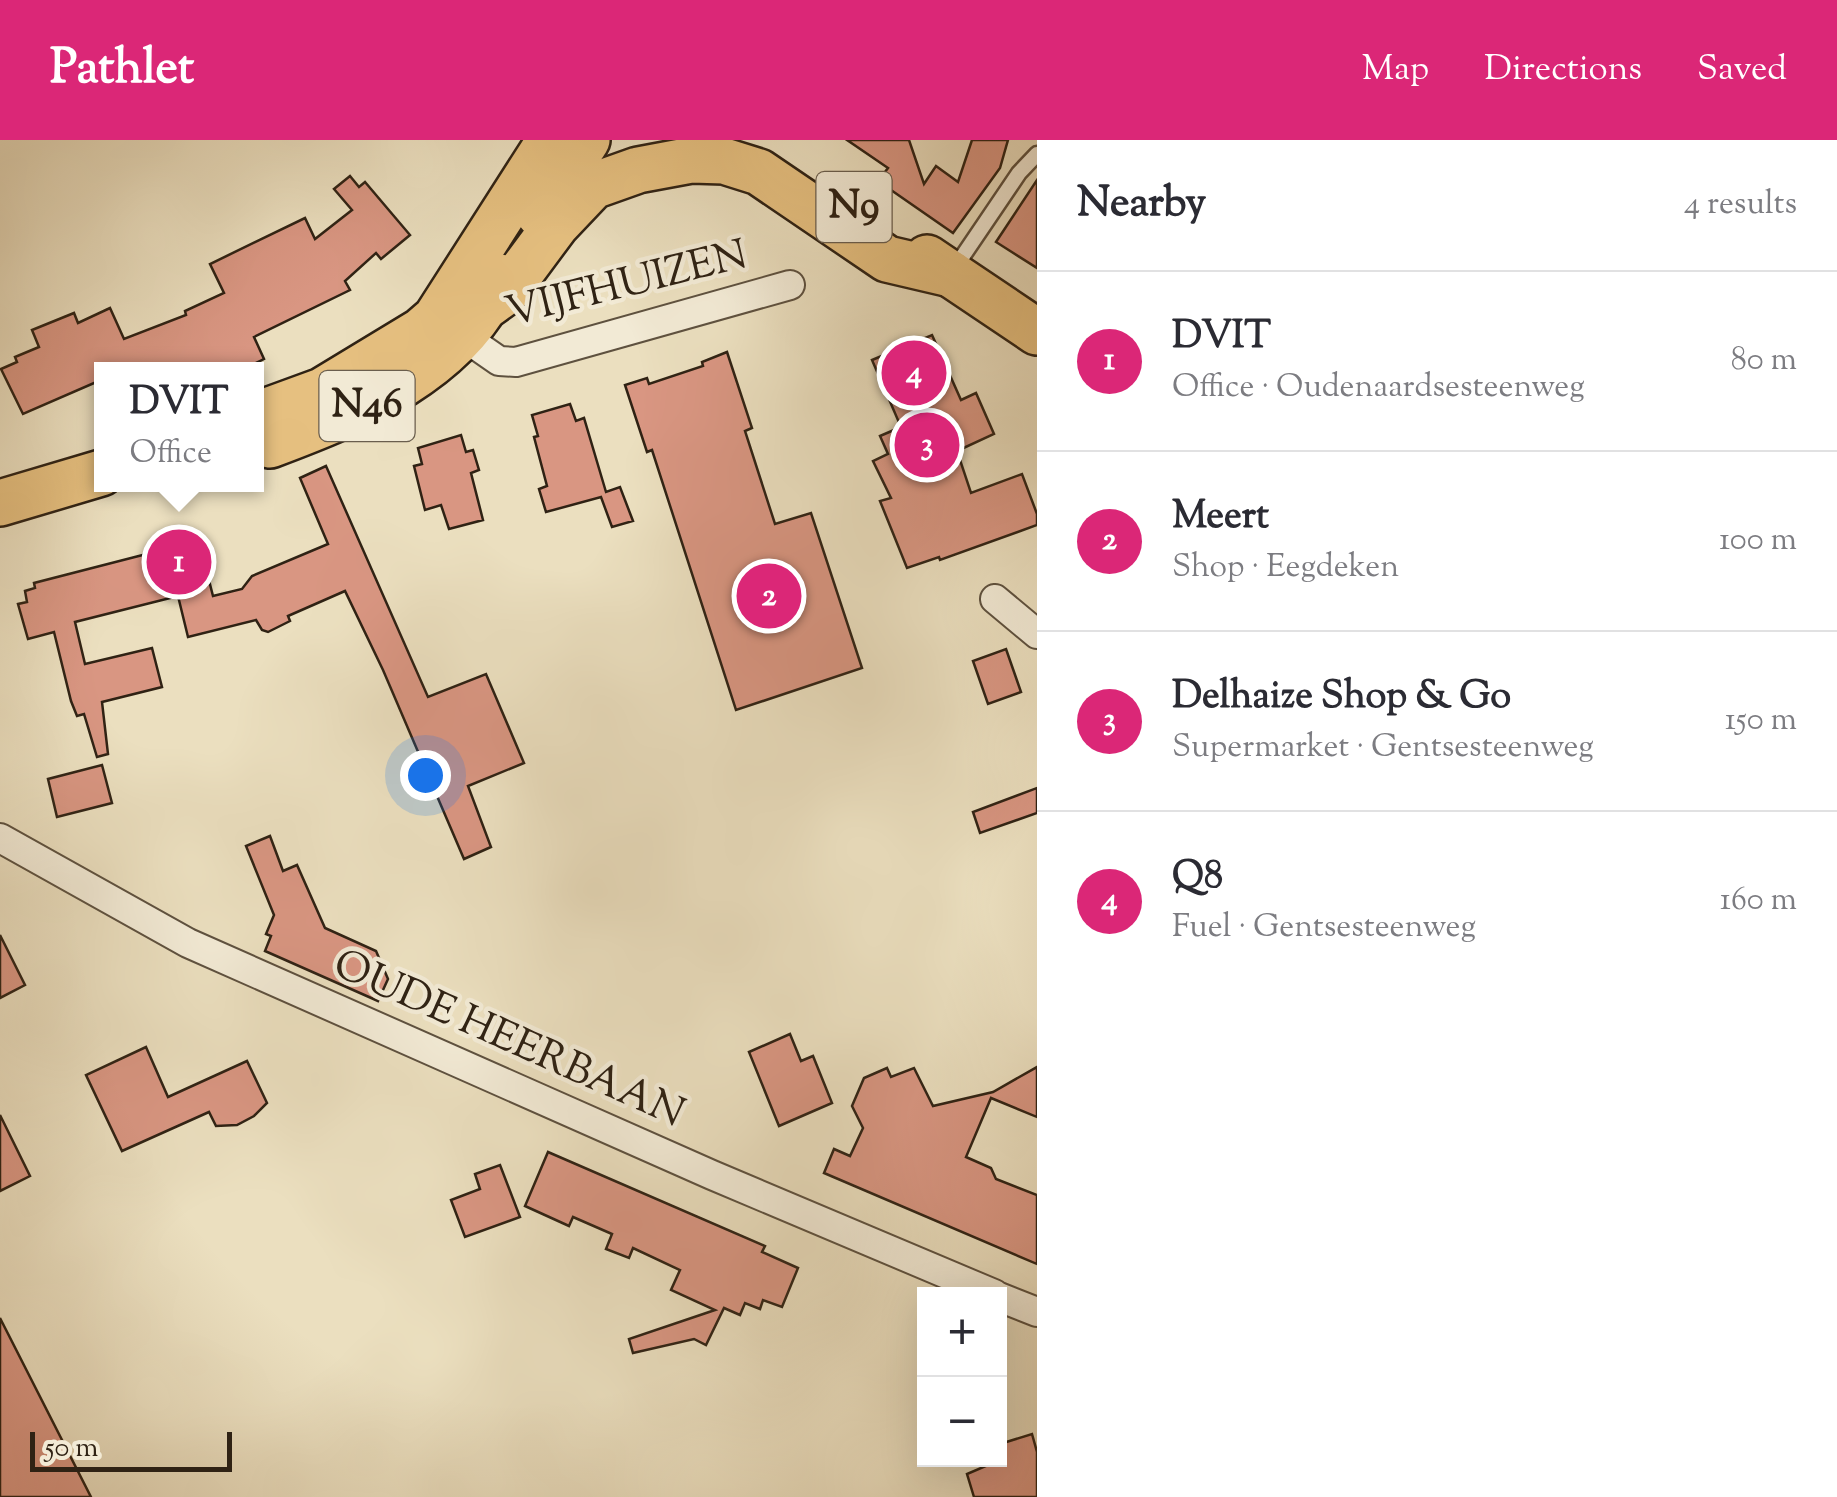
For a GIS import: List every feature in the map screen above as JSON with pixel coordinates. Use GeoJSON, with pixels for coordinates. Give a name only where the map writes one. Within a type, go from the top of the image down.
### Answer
{"type":"FeatureCollection","features":[{"type":"Feature","properties":{"kind":"main road","name":"N46"},"geometry":{"type":"LineString","coordinates":[[264,412],[322,391],[421,331],[462,319],[550,140]]}},
{"type":"Feature","properties":{"kind":"main road","name":"N46"},"geometry":{"type":"LineString","coordinates":[[264,444],[270,445],[370,404],[425,368],[502,274],[587,140]]}},
{"type":"Feature","properties":{"kind":"main road","name":"N9"},"geometry":{"type":"LineString","coordinates":[[756,140],[1037,332]]}},
{"type":"Feature","properties":{"kind":"main road"},"geometry":{"type":"LineString","coordinates":[[462,319],[507,291],[556,225],[593,186],[638,170],[692,160],[724,162],[759,172],[886,259],[951,274]]}},
{"type":"Feature","properties":{"kind":"main road"},"geometry":{"type":"LineString","coordinates":[[0,503],[94,475]]}},
{"type":"Feature","properties":{"kind":"street","name":"VIJFHUIZEN"},"geometry":{"type":"LineString","coordinates":[[462,319],[499,362],[516,362],[790,284]]}},
{"type":"Feature","properties":{"kind":"street"},"geometry":{"type":"LineString","coordinates":[[995,599],[1037,634]]}},
{"type":"Feature","properties":{"kind":"street","name":"OUDE HEERBAAN"},"geometry":{"type":"LineString","coordinates":[[0,838],[188,942],[976,1287]]}},
{"type":"Feature","properties":{"kind":"street","name":"OUDE HEERBAAN"},"geometry":{"type":"LineString","coordinates":[[1007,1300],[1037,1312]]}},
{"type":"Feature","properties":{"kind":"lane"},"geometry":{"type":"LineString","coordinates":[[951,274],[1019,172],[1037,154]]}},
{"type":"Feature","properties":{"kind":"building"},"geometry":{"type":"Polygon","coordinates":[[[847,140],[909,140],[924,184],[936,166],[958,182],[972,140],[1008,140],[1000,168],[953,233],[878,181],[888,168],[847,140]]]}},
{"type":"Feature","properties":{"kind":"building"},"geometry":{"type":"Polygon","coordinates":[[[350,176],[359,187],[365,182],[410,235],[381,259],[376,253],[345,281],[350,290],[254,337],[264,359],[94,362],[94,383],[23,414],[1,369],[17,362],[15,357],[39,347],[32,330],[74,313],[78,323],[110,308],[124,339],[186,315],[185,311],[224,293],[210,264],[305,218],[315,239],[352,210],[334,189],[350,176]]]}},
{"type":"Feature","properties":{"kind":"building"},"geometry":{"type":"Polygon","coordinates":[[[1037,180],[1037,268],[996,242],[1037,180]]]}},
{"type":"Feature","properties":{"kind":"building"},"geometry":{"type":"Polygon","coordinates":[[[932,335],[961,400],[976,393],[994,434],[957,451],[971,493],[1022,474],[1037,514],[1037,525],[907,568],[880,501],[891,498],[873,461],[888,454],[880,436],[901,427],[872,360],[932,335]]]}},
{"type":"Feature","properties":{"kind":"building"},"geometry":{"type":"Polygon","coordinates":[[[727,352],[752,428],[745,431],[775,524],[811,513],[862,668],[736,710],[652,450],[647,452],[625,385],[647,378],[649,384],[703,366],[702,362],[727,352]]]}},
{"type":"Feature","properties":{"kind":"building"},"geometry":{"type":"Polygon","coordinates":[[[570,404],[576,421],[584,418],[606,492],[620,487],[633,521],[612,527],[601,497],[546,512],[539,489],[547,486],[532,415],[570,404]]]}},
{"type":"Feature","properties":{"kind":"building"},"geometry":{"type":"Polygon","coordinates":[[[461,435],[466,452],[473,450],[479,470],[471,473],[483,520],[449,529],[441,505],[425,510],[414,466],[422,464],[418,448],[461,435]]]}},
{"type":"Feature","properties":{"kind":"building"},"geometry":{"type":"Polygon","coordinates":[[[326,466],[428,697],[486,674],[524,763],[468,786],[491,847],[464,859],[345,591],[288,616],[290,621],[268,632],[256,620],[188,637],[178,596],[75,622],[85,664],[152,648],[162,687],[102,702],[108,754],[97,757],[84,714],[77,716],[71,701],[54,632],[28,639],[18,604],[27,602],[25,591],[35,588],[34,583],[193,542],[197,558],[203,557],[213,596],[242,589],[252,576],[328,544],[300,478],[326,466]]]}},
{"type":"Feature","properties":{"kind":"building"},"geometry":{"type":"Polygon","coordinates":[[[1006,649],[1021,692],[988,704],[973,661],[1006,649]]]}},
{"type":"Feature","properties":{"kind":"building"},"geometry":{"type":"Polygon","coordinates":[[[102,765],[112,803],[57,817],[48,779],[102,765]]]}},
{"type":"Feature","properties":{"kind":"building"},"geometry":{"type":"Polygon","coordinates":[[[1037,788],[1037,813],[980,833],[973,812],[1037,788]]]}},
{"type":"Feature","properties":{"kind":"building"},"geometry":{"type":"Polygon","coordinates":[[[270,836],[283,871],[297,865],[325,928],[376,951],[388,979],[378,1001],[265,951],[271,936],[266,934],[274,915],[246,846],[270,836]]]}},
{"type":"Feature","properties":{"kind":"building"},"geometry":{"type":"Polygon","coordinates":[[[0,935],[25,985],[0,998],[0,935]]]}},
{"type":"Feature","properties":{"kind":"building"},"geometry":{"type":"Polygon","coordinates":[[[790,1034],[801,1061],[813,1056],[832,1103],[779,1126],[749,1052],[790,1034]]]}},
{"type":"Feature","properties":{"kind":"building"},"geometry":{"type":"Polygon","coordinates":[[[146,1047],[168,1097],[247,1061],[267,1103],[237,1125],[216,1126],[209,1112],[122,1151],[86,1075],[146,1047]]]}},
{"type":"Feature","properties":{"kind":"building"},"geometry":{"type":"Polygon","coordinates":[[[1037,1067],[1037,1117],[991,1098],[966,1157],[991,1168],[996,1179],[1037,1195],[1037,1264],[824,1173],[834,1149],[850,1156],[863,1128],[852,1106],[864,1078],[887,1068],[891,1077],[914,1068],[933,1106],[993,1092],[1037,1067]]]}},
{"type":"Feature","properties":{"kind":"building"},"geometry":{"type":"Polygon","coordinates":[[[0,1115],[30,1176],[0,1191],[0,1115]]]}},
{"type":"Feature","properties":{"kind":"building"},"geometry":{"type":"Polygon","coordinates":[[[548,1152],[765,1246],[762,1252],[798,1268],[782,1307],[763,1300],[760,1309],[745,1303],[740,1315],[724,1308],[706,1345],[694,1339],[633,1353],[629,1339],[715,1310],[671,1290],[680,1270],[633,1248],[629,1258],[606,1249],[612,1234],[573,1217],[569,1226],[525,1206],[548,1152]]]}},
{"type":"Feature","properties":{"kind":"building"},"geometry":{"type":"Polygon","coordinates":[[[500,1165],[520,1217],[465,1237],[451,1200],[480,1189],[475,1174],[500,1165]]]}},
{"type":"Feature","properties":{"kind":"building"},"geometry":{"type":"Polygon","coordinates":[[[0,1318],[91,1497],[0,1497],[0,1318]]]}},
{"type":"Feature","properties":{"kind":"building"},"geometry":{"type":"Polygon","coordinates":[[[1032,1434],[1037,1452],[1037,1497],[974,1497],[967,1474],[984,1467],[1007,1467],[1007,1442],[1032,1434]]]}},
{"type":"Feature","properties":{"kind":"place","name":"Q8"},"geometry":{"type":"Point","coordinates":[914,373]}},
{"type":"Feature","properties":{"kind":"place","name":"Delhaize Shop & Go"},"geometry":{"type":"Point","coordinates":[927,445]}},
{"type":"Feature","properties":{"kind":"place","name":"DVIT"},"geometry":{"type":"Point","coordinates":[179,562]}},
{"type":"Feature","properties":{"kind":"place","name":"Meert"},"geometry":{"type":"Point","coordinates":[769,596]}}]}
